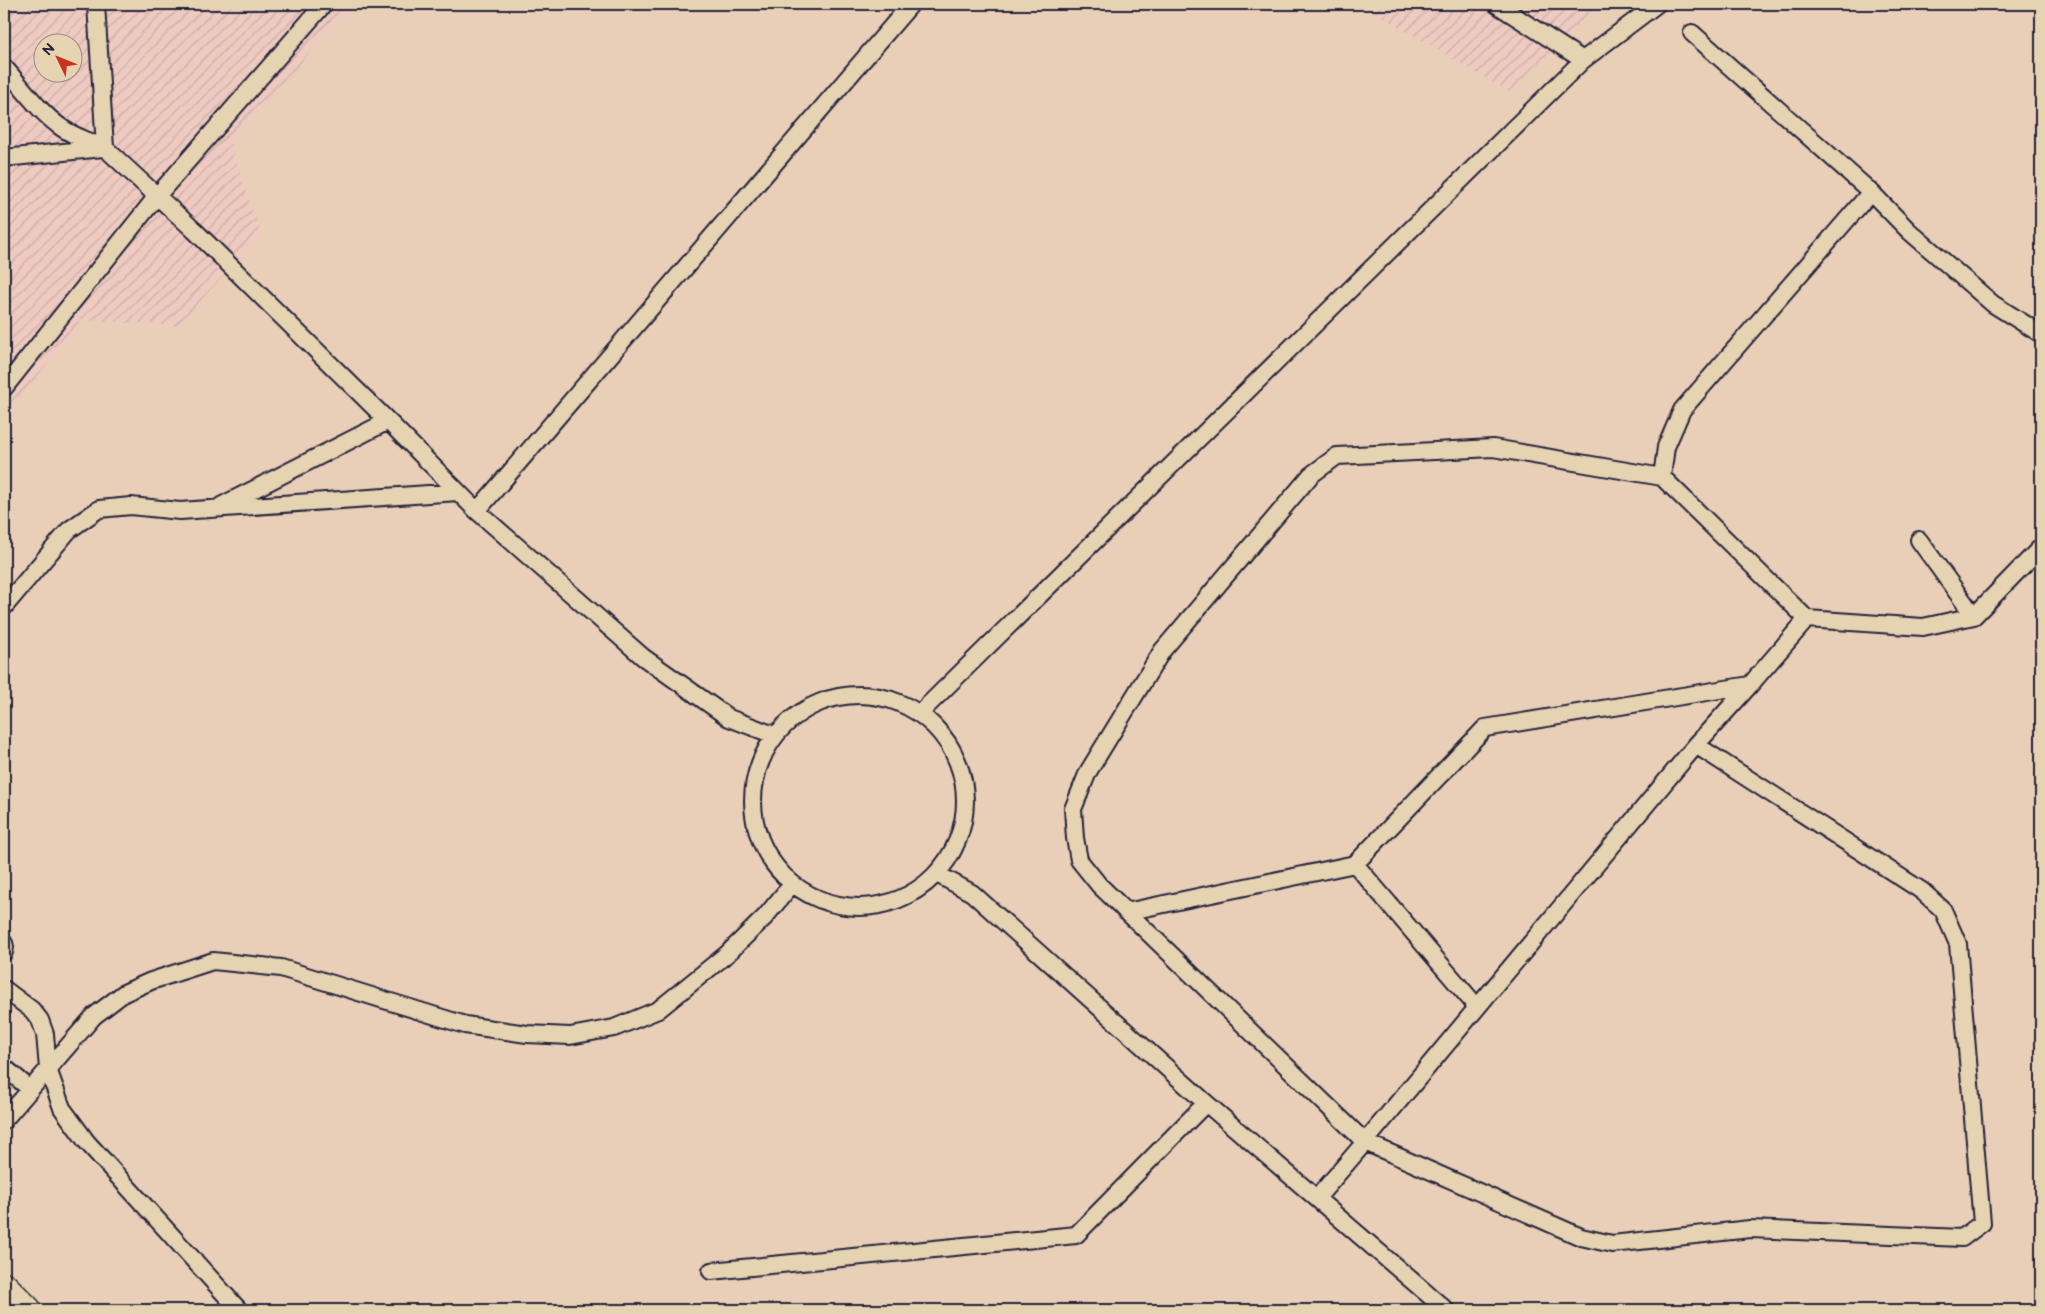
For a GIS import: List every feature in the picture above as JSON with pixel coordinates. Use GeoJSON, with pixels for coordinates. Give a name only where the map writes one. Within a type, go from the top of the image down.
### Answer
{"type":"FeatureCollection","features":[{"type":"Feature","properties":{"kind":"street"},"geometry":{"type":"LineString","coordinates":[[4,1287],[27,1310]]}},
{"type":"Feature","properties":{"kind":"lane"},"geometry":{"type":"LineString","coordinates":[[96,4],[104,148]]}},
{"type":"Feature","properties":{"kind":"lane"},"geometry":{"type":"LineString","coordinates":[[4,388],[157,196],[324,4]]}},
{"type":"Feature","properties":{"kind":"lane"},"geometry":{"type":"LineString","coordinates":[[477,511],[911,4]]}},
{"type":"Feature","properties":{"kind":"lane"},"geometry":{"type":"LineString","coordinates":[[1496,4],[1583,60]]}},
{"type":"Feature","properties":{"kind":"lane"},"geometry":{"type":"LineString","coordinates":[[920,712],[1583,60],[1657,4]]}},
{"type":"Feature","properties":{"kind":"lane"},"geometry":{"type":"LineString","coordinates":[[1692,33],[1870,192],[1909,231],[1993,304],[2041,334]]}},
{"type":"Feature","properties":{"kind":"lane"},"geometry":{"type":"LineString","coordinates":[[4,67],[26,96],[49,118],[64,129],[104,148],[157,196],[388,421],[477,511],[643,657],[729,718],[774,735]]}},
{"type":"Feature","properties":{"kind":"lane"},"geometry":{"type":"LineString","coordinates":[[4,158],[104,148]]}},
{"type":"Feature","properties":{"kind":"lane"},"geometry":{"type":"LineString","coordinates":[[1662,477],[1666,447],[1682,410],[1870,192]]}},
{"type":"Feature","properties":{"kind":"lane"},"geometry":{"type":"LineString","coordinates":[[213,510],[388,421]]}},
{"type":"Feature","properties":{"kind":"lane"},"geometry":{"type":"LineString","coordinates":[[1696,745],[1922,891],[1943,910],[1958,944],[1982,1223],[1962,1238],[1750,1229],[1612,1244],[1581,1237],[1365,1142],[1099,885],[1079,860],[1075,838],[1073,809],[1084,781],[1162,651],[1312,475],[1337,456],[1493,448],[1662,477],[1807,619],[1923,627],[1974,616],[2041,547]]}},
{"type":"Feature","properties":{"kind":"lane"},"geometry":{"type":"LineString","coordinates":[[4,607],[69,530],[99,509],[131,506],[180,512],[458,492]]}},
{"type":"Feature","properties":{"kind":"lane"},"geometry":{"type":"LineString","coordinates":[[1919,540],[1974,616]]}},
{"type":"Feature","properties":{"kind":"lane"},"geometry":{"type":"LineString","coordinates":[[1317,1198],[1696,745],[1807,619]]}},
{"type":"Feature","properties":{"kind":"lane"},"geometry":{"type":"LineString","coordinates":[[1126,912],[1355,864],[1485,728],[1750,685]]}},
{"type":"Feature","properties":{"kind":"lane"},"geometry":{"type":"LineString","coordinates":[[861,694],[892,699],[920,712],[946,738],[962,771],[966,808],[957,843],[937,874],[911,894],[882,905],[850,907],[819,900],[792,884],[769,859],[756,828],[753,794],[761,761],[774,735],[802,711],[830,698],[861,694]]}},
{"type":"Feature","properties":{"kind":"lane"},"geometry":{"type":"LineString","coordinates":[[1355,864],[1477,1007]]}},
{"type":"Feature","properties":{"kind":"lane"},"geometry":{"type":"LineString","coordinates":[[937,874],[972,893],[1206,1103],[1317,1198],[1438,1308]]}},
{"type":"Feature","properties":{"kind":"lane"},"geometry":{"type":"LineString","coordinates":[[4,1120],[94,1016],[124,993],[151,981],[213,961],[281,968],[466,1025],[527,1034],[570,1036],[614,1028],[658,1010],[728,954],[765,917],[792,884]]}},
{"type":"Feature","properties":{"kind":"lane"},"geometry":{"type":"LineString","coordinates":[[4,943],[4,952]]}},
{"type":"Feature","properties":{"kind":"lane"},"geometry":{"type":"LineString","coordinates":[[4,989],[20,1003],[32,1010],[40,1020],[45,1034],[48,1069],[62,1108],[86,1141],[239,1310]]}},
{"type":"Feature","properties":{"kind":"lane"},"geometry":{"type":"LineString","coordinates":[[4,1067],[30,1089]]}},
{"type":"Feature","properties":{"kind":"lane"},"geometry":{"type":"LineString","coordinates":[[711,1271],[1076,1235],[1206,1103]]}},
{"type":"Feature","properties":{"kind":"shaded area"},"geometry":{"type":"Polygon","coordinates":[[[4,4],[352,4],[230,143],[261,235],[177,326],[85,320],[4,415],[4,4]]]}},
{"type":"Feature","properties":{"kind":"shaded area"},"geometry":{"type":"Polygon","coordinates":[[[1360,4],[1601,4],[1509,92],[1360,4]]]}}]}
